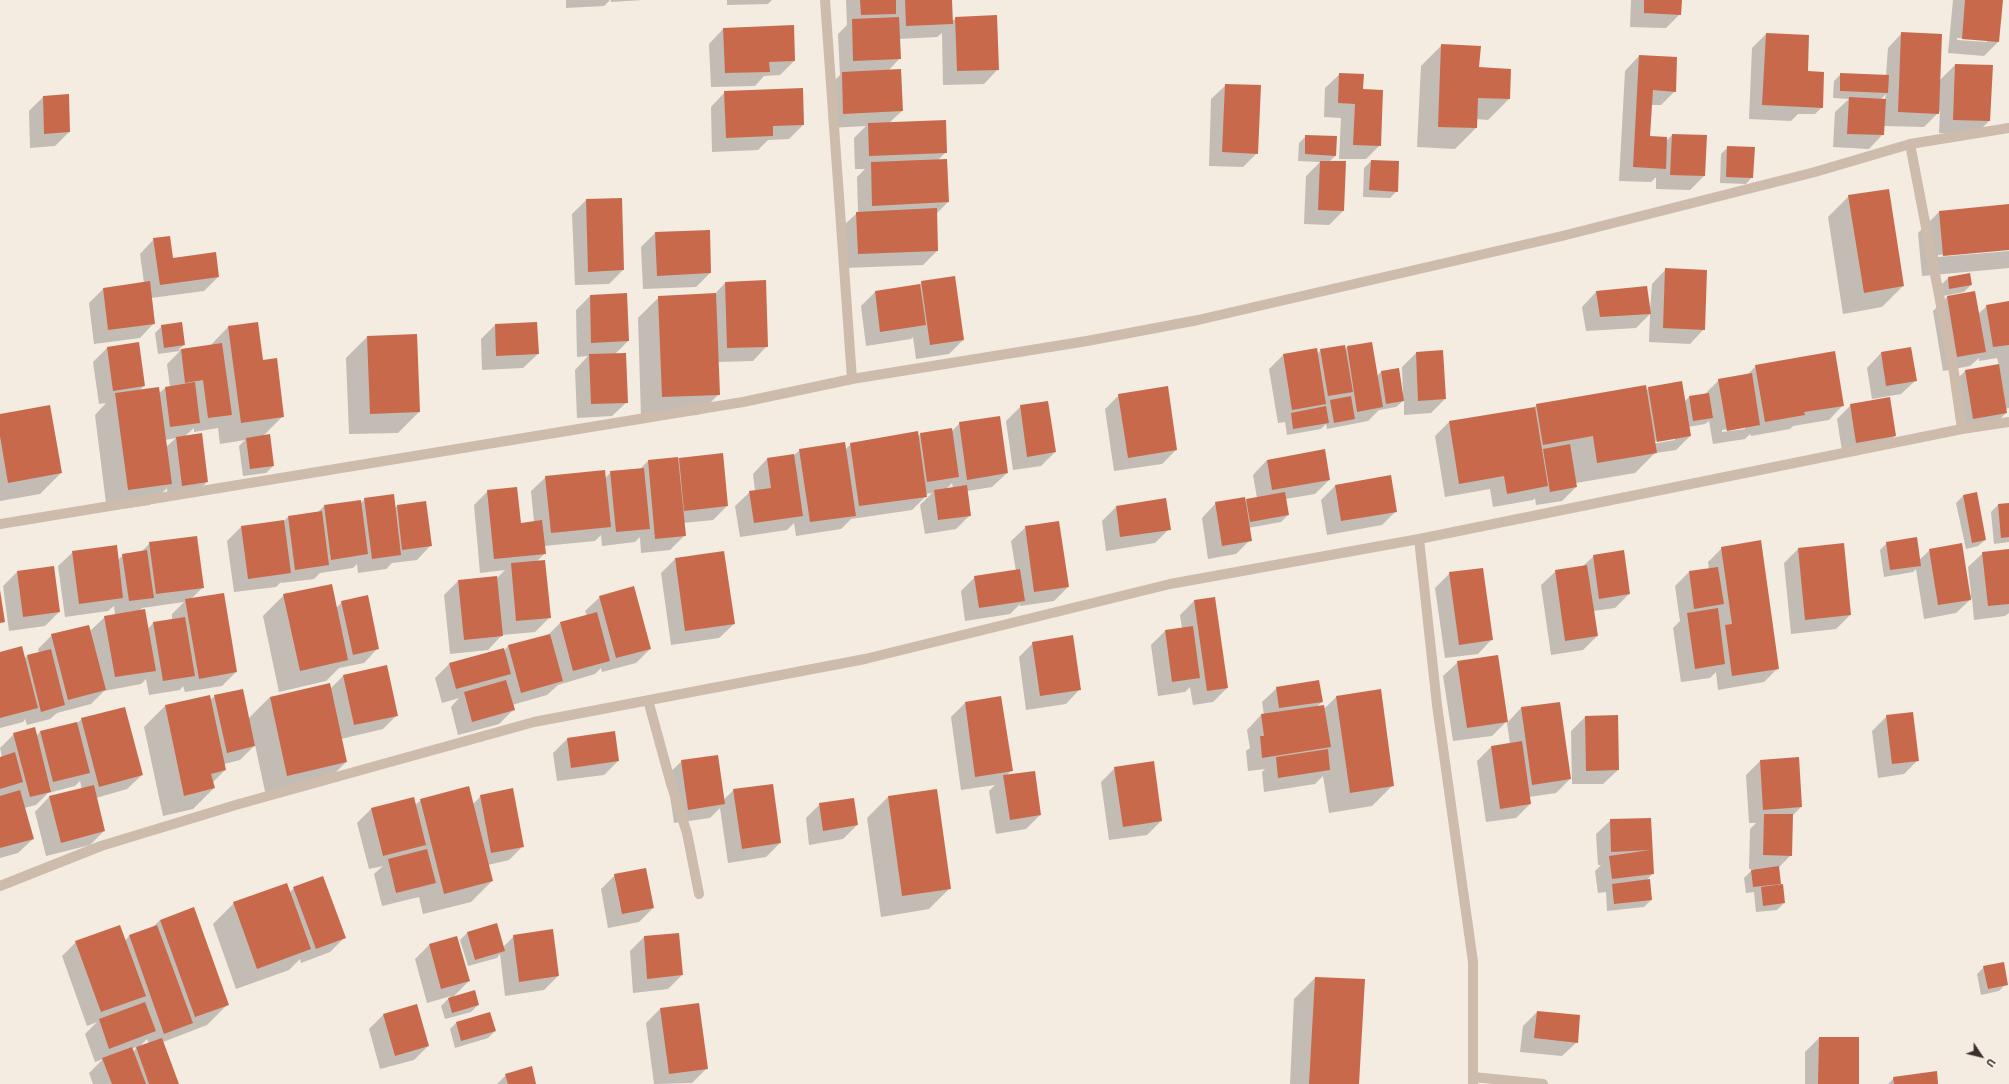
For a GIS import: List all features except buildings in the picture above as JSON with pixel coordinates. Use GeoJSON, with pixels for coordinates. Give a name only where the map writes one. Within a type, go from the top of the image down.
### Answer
{"type":"FeatureCollection","features":[{"type":"Feature","properties":{"kind":"street"},"geometry":{"type":"LineString","coordinates":[[824,0],[852,379]]}},
{"type":"Feature","properties":{"kind":"street"},"geometry":{"type":"LineString","coordinates":[[0,524],[743,402],[852,379],[1087,341],[1198,320],[1569,234],[1815,172],[1910,144],[2009,128]]}},
{"type":"Feature","properties":{"kind":"street"},"geometry":{"type":"LineString","coordinates":[[1910,144],[1954,373],[1962,429]]}},
{"type":"Feature","properties":{"kind":"street"},"geometry":{"type":"LineString","coordinates":[[0,886],[101,846],[246,802],[534,722],[865,659],[1170,584],[1419,539],[1962,429],[2009,422]]}},
{"type":"Feature","properties":{"kind":"street"},"geometry":{"type":"LineString","coordinates":[[1419,539],[1437,705],[1473,962],[1473,1080],[1543,1084]]}},
{"type":"Feature","properties":{"kind":"street"},"geometry":{"type":"LineString","coordinates":[[648,700],[671,784],[687,833],[698,894]]}}]}
